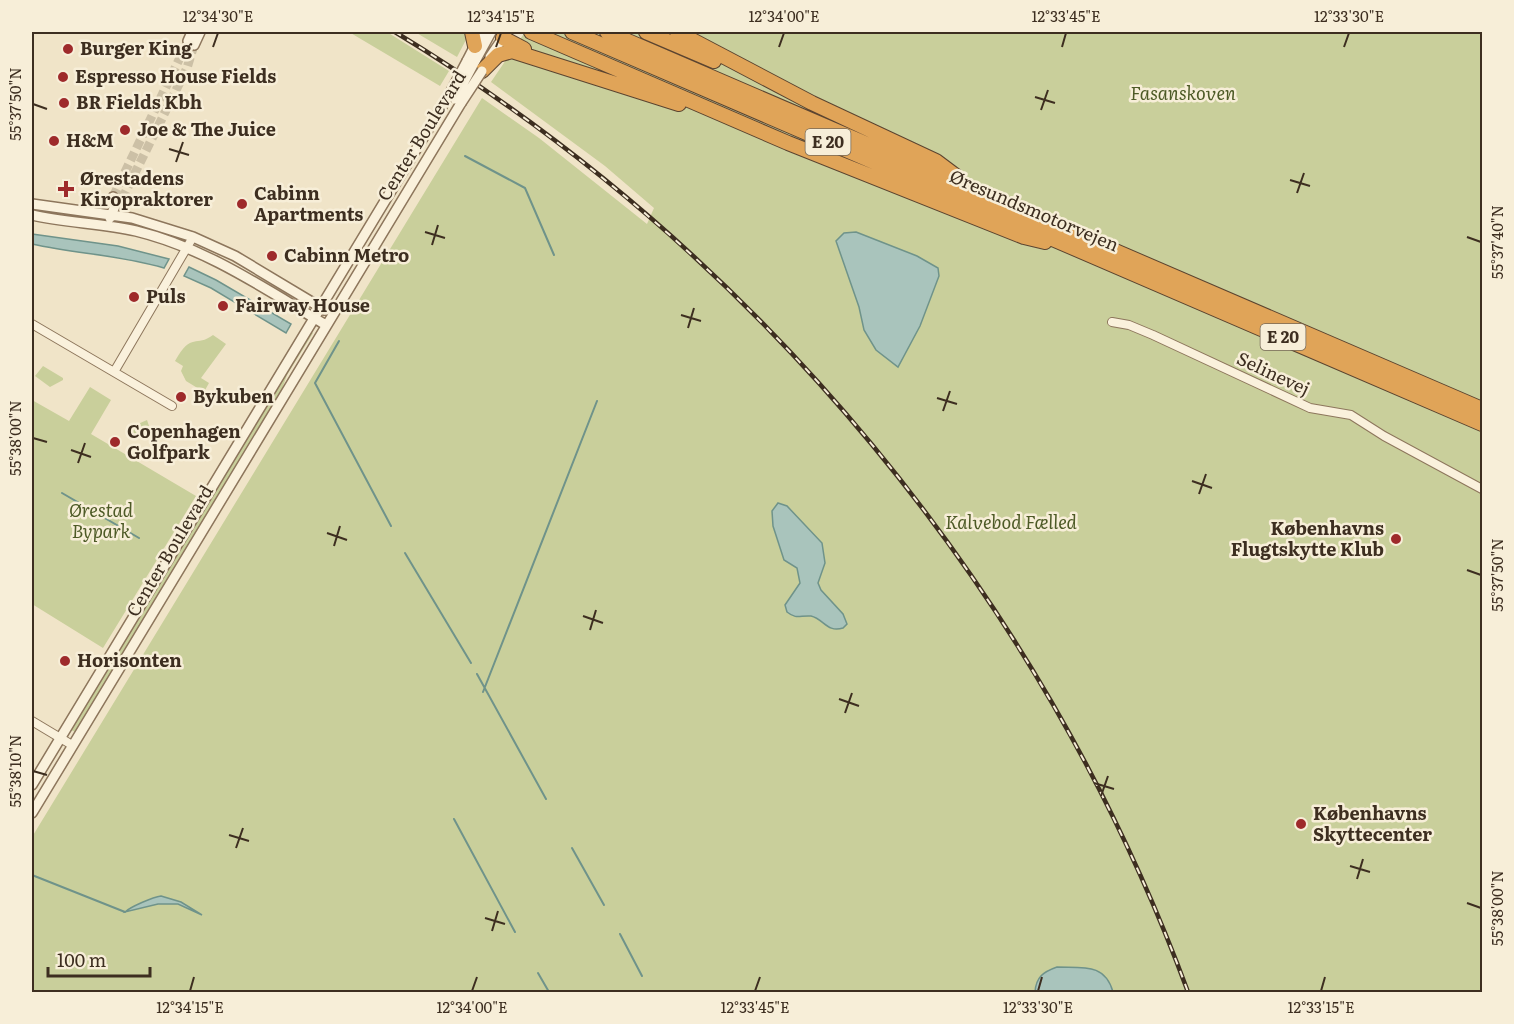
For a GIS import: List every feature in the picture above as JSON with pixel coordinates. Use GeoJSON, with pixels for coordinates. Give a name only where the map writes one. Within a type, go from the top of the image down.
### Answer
{"type":"FeatureCollection","features":[{"type":"Feature","properties":{"kind":"highway"},"geometry":{"type":"LineString","coordinates":[[472,32],[474,46]]}},
{"type":"Feature","properties":{"kind":"highway"},"geometry":{"type":"LineString","coordinates":[[531,32],[788,143],[1024,237],[1084,251]]}},
{"type":"Feature","properties":{"kind":"highway","name":"Øresundsmotorvejen"},"geometry":{"type":"LineString","coordinates":[[572,32],[1482,424]]}},
{"type":"Feature","properties":{"kind":"highway","name":"Øresundsmotorvejen"},"geometry":{"type":"LineString","coordinates":[[607,32],[1482,409]]}},
{"type":"Feature","properties":{"kind":"highway"},"geometry":{"type":"LineString","coordinates":[[646,32],[812,103],[936,161],[972,189]]}},
{"type":"Feature","properties":{"kind":"highway"},"geometry":{"type":"LineString","coordinates":[[677,32],[812,103]]}},
{"type":"Feature","properties":{"kind":"highway"},"geometry":{"type":"LineString","coordinates":[[499,33],[550,62]]}},
{"type":"Feature","properties":{"kind":"highway"},"geometry":{"type":"LineString","coordinates":[[474,66],[506,52],[550,62],[788,143]]}},
{"type":"Feature","properties":{"kind":"highway"},"geometry":{"type":"LineString","coordinates":[[1428,385],[1482,400]]}},
{"type":"Feature","properties":{"kind":"street"},"geometry":{"type":"LineString","coordinates":[[192,32],[191,43],[200,32]]}},
{"type":"Feature","properties":{"kind":"street","name":"Center Boulevard"},"geometry":{"type":"LineString","coordinates":[[32,813],[438,139],[455,99],[474,66],[474,46],[482,32]]}},
{"type":"Feature","properties":{"kind":"street"},"geometry":{"type":"LineString","coordinates":[[474,66],[499,33]]}},
{"type":"Feature","properties":{"kind":"street","name":"Center Boulevard"},"geometry":{"type":"LineString","coordinates":[[32,785],[314,318],[474,66],[499,33]]}},
{"type":"Feature","properties":{"kind":"street"},"geometry":{"type":"LineString","coordinates":[[32,204],[116,204],[132,218],[193,237],[235,256],[332,314]]}},
{"type":"Feature","properties":{"kind":"street"},"geometry":{"type":"LineString","coordinates":[[105,226],[116,204]]}},
{"type":"Feature","properties":{"kind":"street"},"geometry":{"type":"LineString","coordinates":[[32,215],[138,232],[188,247],[216,260],[326,325]]}},
{"type":"Feature","properties":{"kind":"street"},"geometry":{"type":"LineString","coordinates":[[114,372],[193,237]]}},
{"type":"Feature","properties":{"kind":"street","name":"Selinevej"},"geometry":{"type":"LineString","coordinates":[[1112,322],[1129,325],[1153,335],[1310,408],[1351,415],[1384,436],[1482,489]]}},
{"type":"Feature","properties":{"kind":"street"},"geometry":{"type":"LineString","coordinates":[[32,324],[172,406]]}},
{"type":"Feature","properties":{"kind":"street"},"geometry":{"type":"LineString","coordinates":[[32,721],[72,745]]}},
{"type":"Feature","properties":{"kind":"green space"},"geometry":{"type":"Polygon","coordinates":[[[349,32],[387,32],[449,71],[440,86],[349,32]]]}},
{"type":"Feature","properties":{"kind":"green space"},"geometry":{"type":"Polygon","coordinates":[[[415,32],[463,32],[468,36],[457,57],[415,32]]]}},
{"type":"Feature","properties":{"kind":"green space","name":"Kalvebod Fælled"},"geometry":{"type":"Polygon","coordinates":[[[525,32],[1482,32],[1482,992],[32,992],[32,837],[482,98],[539,138],[647,224],[654,208],[605,166],[491,82],[525,32]]]}},
{"type":"Feature","properties":{"kind":"green space"},"geometry":{"type":"Polygon","coordinates":[[[311,332],[313,333],[287,375],[281,392],[75,732],[71,730],[311,332]]]}},
{"type":"Feature","properties":{"kind":"green space"},"geometry":{"type":"Polygon","coordinates":[[[213,335],[226,344],[201,378],[209,383],[204,392],[186,381],[181,371],[183,366],[175,361],[190,343],[207,339],[213,335]]]}},
{"type":"Feature","properties":{"kind":"green space"},"geometry":{"type":"Polygon","coordinates":[[[43,366],[63,380],[50,387],[35,376],[43,366]]]}},
{"type":"Feature","properties":{"kind":"green space","name":"Ørestad Bypark"},"geometry":{"type":"Polygon","coordinates":[[[90,387],[111,400],[91,434],[196,496],[103,648],[32,604],[32,400],[69,421],[90,387]]]}},
{"type":"Feature","properties":{"kind":"green space"},"geometry":{"type":"Polygon","coordinates":[[[147,420],[149,426],[140,437],[133,435],[131,427],[147,420]]]}},
{"type":"Feature","properties":{"kind":"water"},"geometry":{"type":"Polygon","coordinates":[[[856,232],[917,256],[938,268],[939,276],[920,326],[898,367],[876,350],[864,330],[859,307],[836,241],[844,233],[856,232]]]}},
{"type":"Feature","properties":{"kind":"water"},"geometry":{"type":"Polygon","coordinates":[[[32,234],[118,246],[169,259],[164,268],[131,260],[48,247],[32,244],[32,234]]]}},
{"type":"Feature","properties":{"kind":"water"},"geometry":{"type":"Polygon","coordinates":[[[189,267],[216,280],[291,324],[286,333],[211,288],[184,276],[189,267]]]}},
{"type":"Feature","properties":{"kind":"water"},"geometry":{"type":"Polygon","coordinates":[[[778,503],[787,506],[822,543],[825,563],[818,583],[821,590],[843,614],[847,624],[843,628],[833,629],[811,616],[796,617],[787,612],[785,605],[800,583],[797,568],[784,560],[773,526],[772,511],[778,503]]]}},
{"type":"Feature","properties":{"kind":"water"},"geometry":{"type":"Polygon","coordinates":[[[161,896],[181,902],[202,915],[178,904],[158,904],[125,912],[142,902],[161,896]]]}},
{"type":"Feature","properties":{"kind":"water"},"geometry":{"type":"Polygon","coordinates":[[[1057,967],[1084,968],[1099,972],[1105,976],[1113,992],[1035,992],[1041,976],[1057,967]]]}},
{"type":"Feature","properties":{"kind":"waterway"},"geometry":{"type":"LineString","coordinates":[[465,156],[525,188],[554,255]]}},
{"type":"Feature","properties":{"kind":"waterway"},"geometry":{"type":"LineString","coordinates":[[339,341],[315,383],[391,526]]}},
{"type":"Feature","properties":{"kind":"waterway"},"geometry":{"type":"LineString","coordinates":[[483,692],[597,401]]}},
{"type":"Feature","properties":{"kind":"waterway"},"geometry":{"type":"LineString","coordinates":[[62,493],[139,538]]}},
{"type":"Feature","properties":{"kind":"waterway"},"geometry":{"type":"LineString","coordinates":[[405,553],[471,663]]}},
{"type":"Feature","properties":{"kind":"waterway"},"geometry":{"type":"LineString","coordinates":[[477,674],[546,799]]}},
{"type":"Feature","properties":{"kind":"waterway"},"geometry":{"type":"LineString","coordinates":[[454,819],[515,932]]}},
{"type":"Feature","properties":{"kind":"waterway"},"geometry":{"type":"LineString","coordinates":[[572,848],[604,905]]}},
{"type":"Feature","properties":{"kind":"waterway"},"geometry":{"type":"LineString","coordinates":[[32,875],[125,912]]}},
{"type":"Feature","properties":{"kind":"waterway"},"geometry":{"type":"LineString","coordinates":[[620,934],[642,976]]}},
{"type":"Feature","properties":{"kind":"waterway"},"geometry":{"type":"LineString","coordinates":[[538,973],[549,992]]}},
{"type":"Feature","properties":{"kind":"tunnel"},"geometry":{"type":"LineString","coordinates":[[113,197],[188,41]]}},
{"type":"Feature","properties":{"kind":"tunnel"},"geometry":{"type":"LineString","coordinates":[[122,199],[187,68],[194,45]]}},
{"type":"Feature","properties":{"kind":"railway"},"geometry":{"type":"LineString","coordinates":[[395,32],[527,120],[651,219],[767,327],[872,445],[968,571],[1053,705],[1127,846],[1188,992]]}},
{"type":"Feature","properties":{"kind":"place","name":"Burger King"},"geometry":{"type":"Point","coordinates":[68,49]}},
{"type":"Feature","properties":{"kind":"place","name":"Espresso House Fields"},"geometry":{"type":"Point","coordinates":[63,77]}},
{"type":"Feature","properties":{"kind":"place","name":"BR Fields Kbh"},"geometry":{"type":"Point","coordinates":[64,103]}},
{"type":"Feature","properties":{"kind":"place","name":"Joe & The Juice"},"geometry":{"type":"Point","coordinates":[125,130]}},
{"type":"Feature","properties":{"kind":"place","name":"H&M"},"geometry":{"type":"Point","coordinates":[54,141]}},
{"type":"Feature","properties":{"kind":"place","name":"Ørestadens Kiropraktorer"},"geometry":{"type":"Point","coordinates":[66,189]}},
{"type":"Feature","properties":{"kind":"place","name":"Cabinn Apartments"},"geometry":{"type":"Point","coordinates":[242,204]}},
{"type":"Feature","properties":{"kind":"place","name":"Cabinn Metro"},"geometry":{"type":"Point","coordinates":[272,256]}},
{"type":"Feature","properties":{"kind":"place","name":"Puls"},"geometry":{"type":"Point","coordinates":[134,297]}},
{"type":"Feature","properties":{"kind":"place","name":"Fairway House"},"geometry":{"type":"Point","coordinates":[223,306]}},
{"type":"Feature","properties":{"kind":"place","name":"Bykuben"},"geometry":{"type":"Point","coordinates":[181,397]}},
{"type":"Feature","properties":{"kind":"place","name":"Copenhagen Golfpark"},"geometry":{"type":"Point","coordinates":[115,442]}},
{"type":"Feature","properties":{"kind":"place","name":"Københavns Flugtskytte Klub"},"geometry":{"type":"Point","coordinates":[1396,539]}},
{"type":"Feature","properties":{"kind":"place","name":"Horisonten"},"geometry":{"type":"Point","coordinates":[65,661]}},
{"type":"Feature","properties":{"kind":"place","name":"Københavns Skyttecenter"},"geometry":{"type":"Point","coordinates":[1301,824]}},
{"type":"Feature","properties":{"kind":"park label","name":"Fasanskoven"},"geometry":{"type":"Point","coordinates":[1183,94]}}]}
